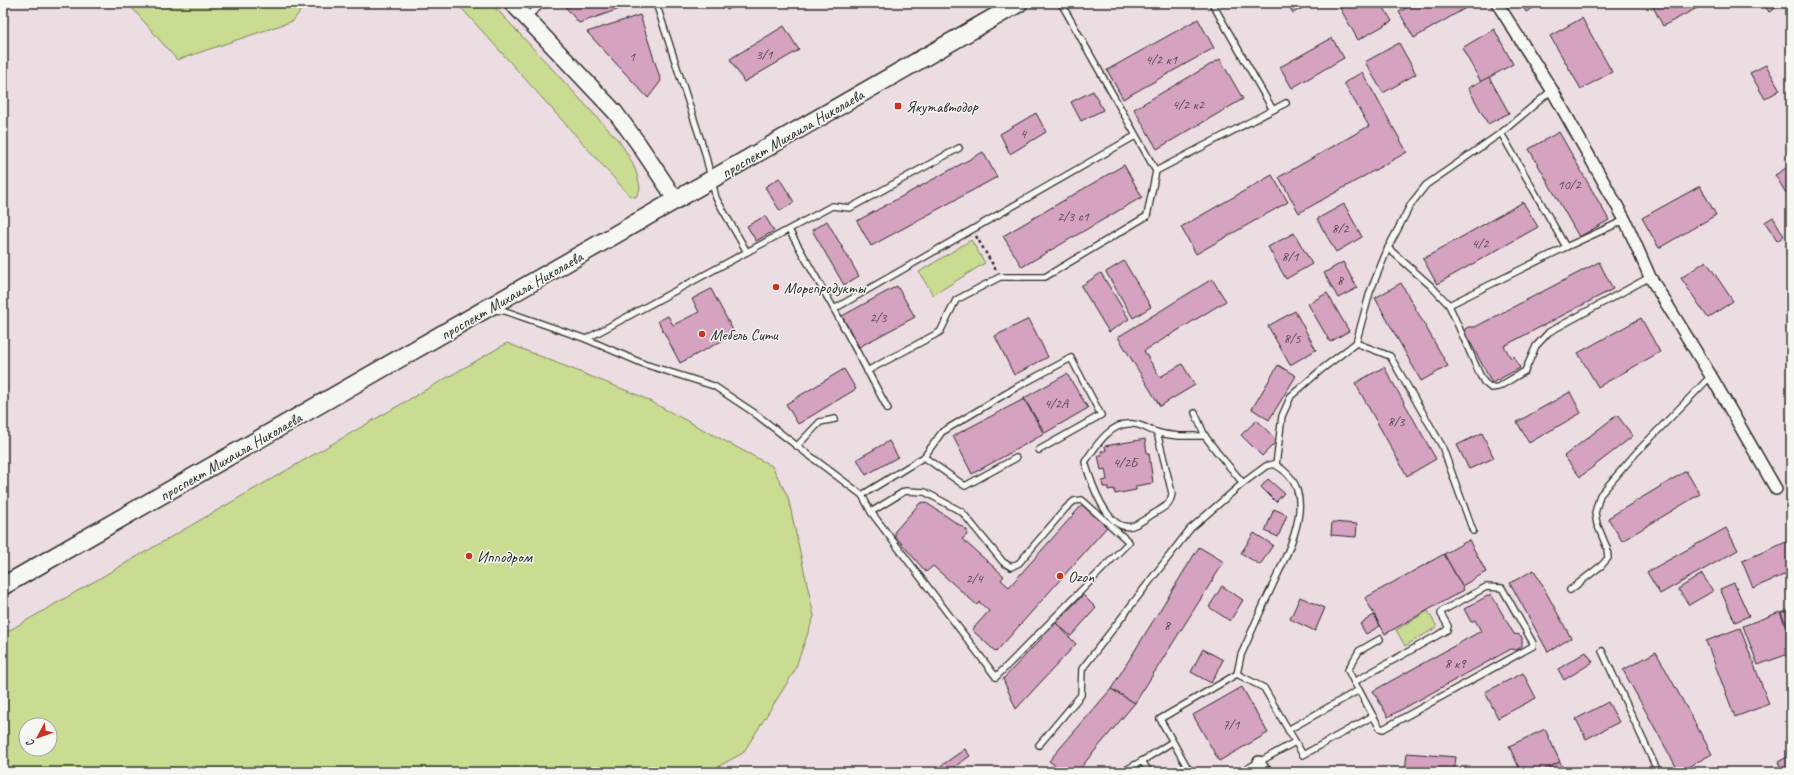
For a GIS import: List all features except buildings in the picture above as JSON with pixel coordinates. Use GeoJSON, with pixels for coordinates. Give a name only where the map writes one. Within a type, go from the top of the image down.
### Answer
{"type":"FeatureCollection","features":[{"type":"Feature","properties":{"kind":"main road","name":"проспект Михаила Николаева"},"geometry":{"type":"LineString","coordinates":[[3,586],[1019,3]]}},
{"type":"Feature","properties":{"kind":"street"},"geometry":{"type":"LineString","coordinates":[[512,3],[615,112],[638,143],[676,200]]}},
{"type":"Feature","properties":{"kind":"street"},"geometry":{"type":"LineString","coordinates":[[1497,3],[1552,90],[1625,220],[1650,277],[1711,376],[1776,489]]}},
{"type":"Feature","properties":{"kind":"street"},"geometry":{"type":"LineString","coordinates":[[1259,762],[1265,772]]}},
{"type":"Feature","properties":{"kind":"lane"},"geometry":{"type":"LineString","coordinates":[[526,18],[544,3]]}},
{"type":"Feature","properties":{"kind":"lane"},"geometry":{"type":"LineString","coordinates":[[656,3],[705,153],[716,198],[747,252]]}},
{"type":"Feature","properties":{"kind":"lane"},"geometry":{"type":"LineString","coordinates":[[867,371],[940,332],[956,300],[1000,277],[1045,277],[1147,216],[1156,171],[1061,3]]}},
{"type":"Feature","properties":{"kind":"lane"},"geometry":{"type":"LineString","coordinates":[[1212,3],[1273,110]]}},
{"type":"Feature","properties":{"kind":"lane"},"geometry":{"type":"LineString","coordinates":[[1276,465],[1282,416],[1290,396],[1322,369],[1356,344],[1370,292],[1388,248],[1411,204],[1426,185],[1501,133],[1552,90]]}},
{"type":"Feature","properties":{"kind":"lane"},"geometry":{"type":"LineString","coordinates":[[1156,171],[1286,103]]}},
{"type":"Feature","properties":{"kind":"lane"},"geometry":{"type":"LineString","coordinates":[[1501,133],[1566,247]]}},
{"type":"Feature","properties":{"kind":"lane"},"geometry":{"type":"LineString","coordinates":[[834,309],[1135,136]]}},
{"type":"Feature","properties":{"kind":"lane"},"geometry":{"type":"LineString","coordinates":[[586,339],[832,206],[850,208],[959,148]]}},
{"type":"Feature","properties":{"kind":"lane"},"geometry":{"type":"LineString","coordinates":[[1448,305],[1566,247],[1625,220]]}},
{"type":"Feature","properties":{"kind":"lane"},"geometry":{"type":"LineString","coordinates":[[789,230],[888,409]]}},
{"type":"Feature","properties":{"kind":"lane"},"geometry":{"type":"LineString","coordinates":[[1388,248],[1431,286],[1448,305],[1484,382],[1490,388],[1498,387],[1525,371],[1536,346],[1549,332],[1650,277]]}},
{"type":"Feature","properties":{"kind":"lane"},"geometry":{"type":"LineString","coordinates":[[484,310],[505,311],[586,339],[644,364],[714,386],[753,412],[862,495],[871,512],[996,677],[1129,542],[1082,500],[1074,501],[1066,508],[1019,563],[1011,567],[1003,562],[962,512],[925,492],[905,491],[871,512]]}},
{"type":"Feature","properties":{"kind":"lane"},"geometry":{"type":"LineString","coordinates":[[1356,344],[1390,356],[1442,446],[1473,530]]}},
{"type":"Feature","properties":{"kind":"lane"},"geometry":{"type":"LineString","coordinates":[[862,495],[924,457],[942,432],[1017,387],[1071,358],[1101,415],[1039,450]]}},
{"type":"Feature","properties":{"kind":"lane"},"geometry":{"type":"LineString","coordinates":[[1570,590],[1602,565],[1608,558],[1607,548],[1597,524],[1595,513],[1600,495],[1636,453],[1711,376]]}},
{"type":"Feature","properties":{"kind":"lane"},"geometry":{"type":"LineString","coordinates":[[1195,413],[1206,436],[1217,452],[1243,483]]}},
{"type":"Feature","properties":{"kind":"lane"},"geometry":{"type":"LineString","coordinates":[[797,446],[820,422],[835,419]]}},
{"type":"Feature","properties":{"kind":"lane"},"geometry":{"type":"LineString","coordinates":[[1157,432],[1172,492],[1171,500],[1166,507],[1131,527],[1120,526],[1109,518],[1089,479],[1084,462],[1100,440],[1116,427],[1133,423],[1157,432],[1178,435],[1206,436]]}},
{"type":"Feature","properties":{"kind":"lane"},"geometry":{"type":"LineString","coordinates":[[924,457],[965,486],[1016,458]]}},
{"type":"Feature","properties":{"kind":"lane"},"geometry":{"type":"LineString","coordinates":[[1039,744],[1081,695],[1082,669],[1190,529],[1243,483],[1266,466],[1274,464],[1283,469],[1291,477],[1298,490],[1299,515],[1292,543],[1241,655],[1237,674],[1160,719],[1190,772]]}},
{"type":"Feature","properties":{"kind":"lane"},"geometry":{"type":"LineString","coordinates":[[1354,682],[1447,630],[1448,626],[1441,614],[1442,611],[1487,586],[1500,587],[1504,590],[1533,643],[1533,646],[1383,729],[1380,728],[1374,716],[1354,682],[1348,670],[1358,652],[1380,639]]}},
{"type":"Feature","properties":{"kind":"lane"},"geometry":{"type":"LineString","coordinates":[[1602,651],[1658,772]]}},
{"type":"Feature","properties":{"kind":"lane"},"geometry":{"type":"LineString","coordinates":[[1237,674],[1264,688],[1300,753],[1305,754],[1374,716]]}},
{"type":"Feature","properties":{"kind":"lane"},"geometry":{"type":"LineString","coordinates":[[1288,730],[1359,690]]}},
{"type":"Feature","properties":{"kind":"lane"},"geometry":{"type":"LineString","coordinates":[[1122,772],[1172,742]]}},
{"type":"Feature","properties":{"kind":"lane"},"geometry":{"type":"LineString","coordinates":[[1241,772],[1294,742]]}},
{"type":"Feature","properties":{"kind":"lane"},"geometry":{"type":"LineString","coordinates":[[1142,761],[1149,772]]}},
{"type":"Feature","properties":{"kind":"path"},"geometry":{"type":"LineString","coordinates":[[972,229],[1000,277]]}},
{"type":"Feature","properties":{"kind":"green space"},"geometry":{"type":"Polygon","coordinates":[[[128,3],[306,3],[293,21],[177,60],[128,3]]]}},
{"type":"Feature","properties":{"kind":"green space"},"geometry":{"type":"Polygon","coordinates":[[[457,3],[491,3],[619,141],[630,158],[639,182],[640,189],[636,197],[630,196],[457,3]]]}},
{"type":"Feature","properties":{"kind":"green space"},"geometry":{"type":"Polygon","coordinates":[[[971,240],[985,263],[933,295],[919,272],[971,240]]]}},
{"type":"Feature","properties":{"kind":"green space","name":"Ипподром"},"geometry":{"type":"Polygon","coordinates":[[[507,343],[640,396],[772,466],[788,497],[814,616],[794,672],[743,753],[708,772],[3,772],[3,634],[507,343]]]}},
{"type":"Feature","properties":{"kind":"green space"},"geometry":{"type":"Polygon","coordinates":[[[1428,611],[1437,627],[1405,646],[1396,630],[1428,611]]]}},
{"type":"Feature","properties":{"kind":"place","name":"Якутавтодор"},"geometry":{"type":"Point","coordinates":[898,106]}},
{"type":"Feature","properties":{"kind":"place","name":"Морепродукты"},"geometry":{"type":"Point","coordinates":[776,287]}},
{"type":"Feature","properties":{"kind":"place","name":"Мебель Сити"},"geometry":{"type":"Point","coordinates":[702,334]}},
{"type":"Feature","properties":{"kind":"place","name":"Ипподром"},"geometry":{"type":"Point","coordinates":[469,556]}},
{"type":"Feature","properties":{"kind":"place","name":"Ozon"},"geometry":{"type":"Point","coordinates":[1060,576]}}]}
